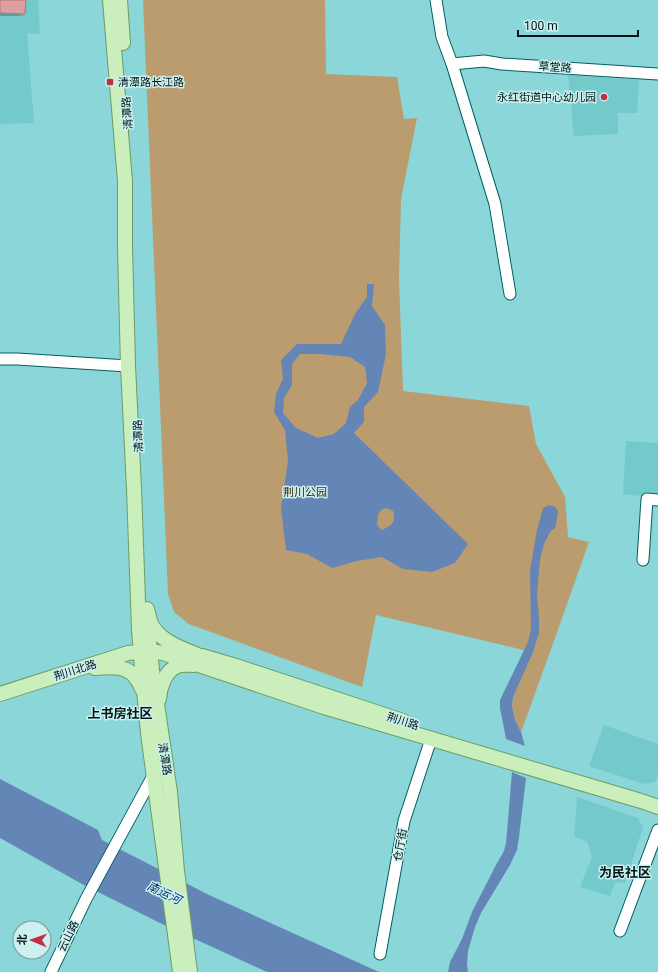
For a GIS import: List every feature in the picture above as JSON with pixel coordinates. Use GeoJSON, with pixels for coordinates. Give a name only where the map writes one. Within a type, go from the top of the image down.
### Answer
{"type":"FeatureCollection","features":[{"type":"Feature","properties":{"kind":"main road","name":"清潭路"},"geometry":{"type":"LineString","coordinates":[[110,0],[125,181],[128,366],[145,647],[152,670],[170,792],[172,868]]}},
{"type":"Feature","properties":{"kind":"main road","name":"清潭路"},"geometry":{"type":"LineString","coordinates":[[120,0],[132,182],[136,384],[147,609],[145,697],[154,774],[172,868]]}},
{"type":"Feature","properties":{"kind":"main road"},"geometry":{"type":"LineString","coordinates":[[147,609],[150,622],[156,631],[170,642],[202,661]]}},
{"type":"Feature","properties":{"kind":"main road","name":"荆川北路"},"geometry":{"type":"LineString","coordinates":[[0,684],[128,643],[145,647]]}},
{"type":"Feature","properties":{"kind":"main road","name":"荆川路"},"geometry":{"type":"LineString","coordinates":[[145,647],[164,645],[324,707],[641,801],[658,808]]}},
{"type":"Feature","properties":{"kind":"main road","name":"荆川北路"},"geometry":{"type":"LineString","coordinates":[[0,694],[145,647]]}},
{"type":"Feature","properties":{"kind":"main road"},"geometry":{"type":"LineString","coordinates":[[158,711],[160,691],[166,674],[176,666],[188,665],[202,661]]}},
{"type":"Feature","properties":{"kind":"main road","name":"荆川路"},"geometry":{"type":"LineString","coordinates":[[202,661],[236,666],[505,754],[658,798]]}},
{"type":"Feature","properties":{"kind":"main road"},"geometry":{"type":"LineString","coordinates":[[73,671],[104,667],[121,668],[131,673],[139,682],[145,697]]}},
{"type":"Feature","properties":{"kind":"main road"},"geometry":{"type":"LineString","coordinates":[[172,868],[182,946],[190,972]]}},
{"type":"Feature","properties":{"kind":"main road"},"geometry":{"type":"LineString","coordinates":[[180,972],[182,946]]}},
{"type":"Feature","properties":{"kind":"street"},"geometry":{"type":"LineString","coordinates":[[436,0],[442,37],[452,64],[496,204],[510,294]]}},
{"type":"Feature","properties":{"kind":"street","name":"草堂路"},"geometry":{"type":"LineString","coordinates":[[452,64],[484,61],[502,64],[658,74]]}},
{"type":"Feature","properties":{"kind":"street"},"geometry":{"type":"LineString","coordinates":[[0,359],[128,366]]}},
{"type":"Feature","properties":{"kind":"street"},"geometry":{"type":"LineString","coordinates":[[642,560],[647,499],[658,500]]}},
{"type":"Feature","properties":{"kind":"street","name":"仓厅街"},"geometry":{"type":"LineString","coordinates":[[380,954],[404,821],[430,739]]}},
{"type":"Feature","properties":{"kind":"street","name":"云山路"},"geometry":{"type":"LineString","coordinates":[[51,972],[86,900],[154,774]]}},
{"type":"Feature","properties":{"kind":"street"},"geometry":{"type":"LineString","coordinates":[[620,931],[658,830]]}},
{"type":"Feature","properties":{"kind":"shaded area"},"geometry":{"type":"Polygon","coordinates":[[[0,0],[38,0],[40,34],[27,33],[34,123],[0,124],[0,0]]]}},
{"type":"Feature","properties":{"kind":"shaded area","name":"永红街道中心幼儿园"},"geometry":{"type":"Polygon","coordinates":[[[568,75],[639,80],[637,113],[618,113],[618,134],[574,136],[568,75]]]}},
{"type":"Feature","properties":{"kind":"shaded area"},"geometry":{"type":"Polygon","coordinates":[[[626,441],[658,443],[658,498],[623,494],[626,441]]]}},
{"type":"Feature","properties":{"kind":"shaded area"},"geometry":{"type":"Polygon","coordinates":[[[604,725],[658,744],[658,775],[655,782],[644,784],[589,766],[604,725]]]}},
{"type":"Feature","properties":{"kind":"shaded area"},"geometry":{"type":"Polygon","coordinates":[[[577,797],[638,818],[643,827],[625,883],[615,882],[610,896],[580,887],[592,857],[587,842],[574,836],[577,797]]]}},
{"type":"Feature","properties":{"kind":"green space","name":"荆川公园"},"geometry":{"type":"Polygon","coordinates":[[[143,0],[325,0],[326,74],[397,77],[404,119],[417,118],[401,199],[399,278],[403,391],[529,406],[536,444],[565,497],[568,537],[589,542],[521,732],[515,720],[512,706],[513,697],[532,652],[376,615],[362,687],[189,624],[174,612],[168,594],[143,0]]]}},
{"type":"Feature","properties":{"kind":"water"},"geometry":{"type":"Polygon","coordinates":[[[367,284],[374,284],[372,306],[385,325],[386,354],[378,392],[364,407],[364,422],[354,433],[468,544],[455,563],[432,572],[403,569],[382,557],[357,561],[332,568],[307,554],[286,550],[281,508],[288,461],[285,430],[274,412],[276,394],[283,379],[281,360],[297,344],[341,344],[355,314],[367,297],[367,284]],[[300,354],[292,364],[292,385],[284,398],[283,413],[296,428],[318,438],[334,434],[346,423],[350,407],[358,400],[367,383],[365,367],[350,357],[300,354]],[[386,508],[381,510],[378,515],[377,525],[382,530],[394,521],[393,511],[386,508]]]}},
{"type":"Feature","properties":{"kind":"water"},"geometry":{"type":"Polygon","coordinates":[[[549,505],[555,507],[558,511],[555,528],[550,532],[544,544],[540,559],[537,595],[539,633],[533,652],[513,697],[512,706],[515,720],[521,732],[525,746],[506,739],[500,708],[500,700],[528,642],[531,629],[530,570],[537,530],[543,508],[549,505]]]}},
{"type":"Feature","properties":{"kind":"water"},"geometry":{"type":"Polygon","coordinates":[[[512,772],[526,778],[517,850],[510,865],[481,913],[475,927],[468,951],[468,972],[448,972],[450,962],[462,939],[472,912],[504,851],[512,772]]]}},
{"type":"Feature","properties":{"kind":"water","name":"南运河"},"geometry":{"type":"Polygon","coordinates":[[[0,779],[98,830],[102,840],[209,895],[379,972],[267,972],[162,924],[82,884],[0,838],[0,779]]]}},
{"type":"Feature","properties":{"kind":"building"},"geometry":{"type":"Polygon","coordinates":[[[0,0],[26,0],[25,14],[0,13],[0,0]]]}},
{"type":"Feature","properties":{"kind":"place","name":"清潭路长江路"},"geometry":{"type":"Point","coordinates":[110,82]}},
{"type":"Feature","properties":{"kind":"place","name":"永红街道中心幼儿园"},"geometry":{"type":"Point","coordinates":[604,97]}},
{"type":"Feature","properties":{"kind":"district","name":"上书房社区"},"geometry":{"type":"Point","coordinates":[120,713]}},
{"type":"Feature","properties":{"kind":"district","name":"为民社区"},"geometry":{"type":"Point","coordinates":[625,872]}}]}
